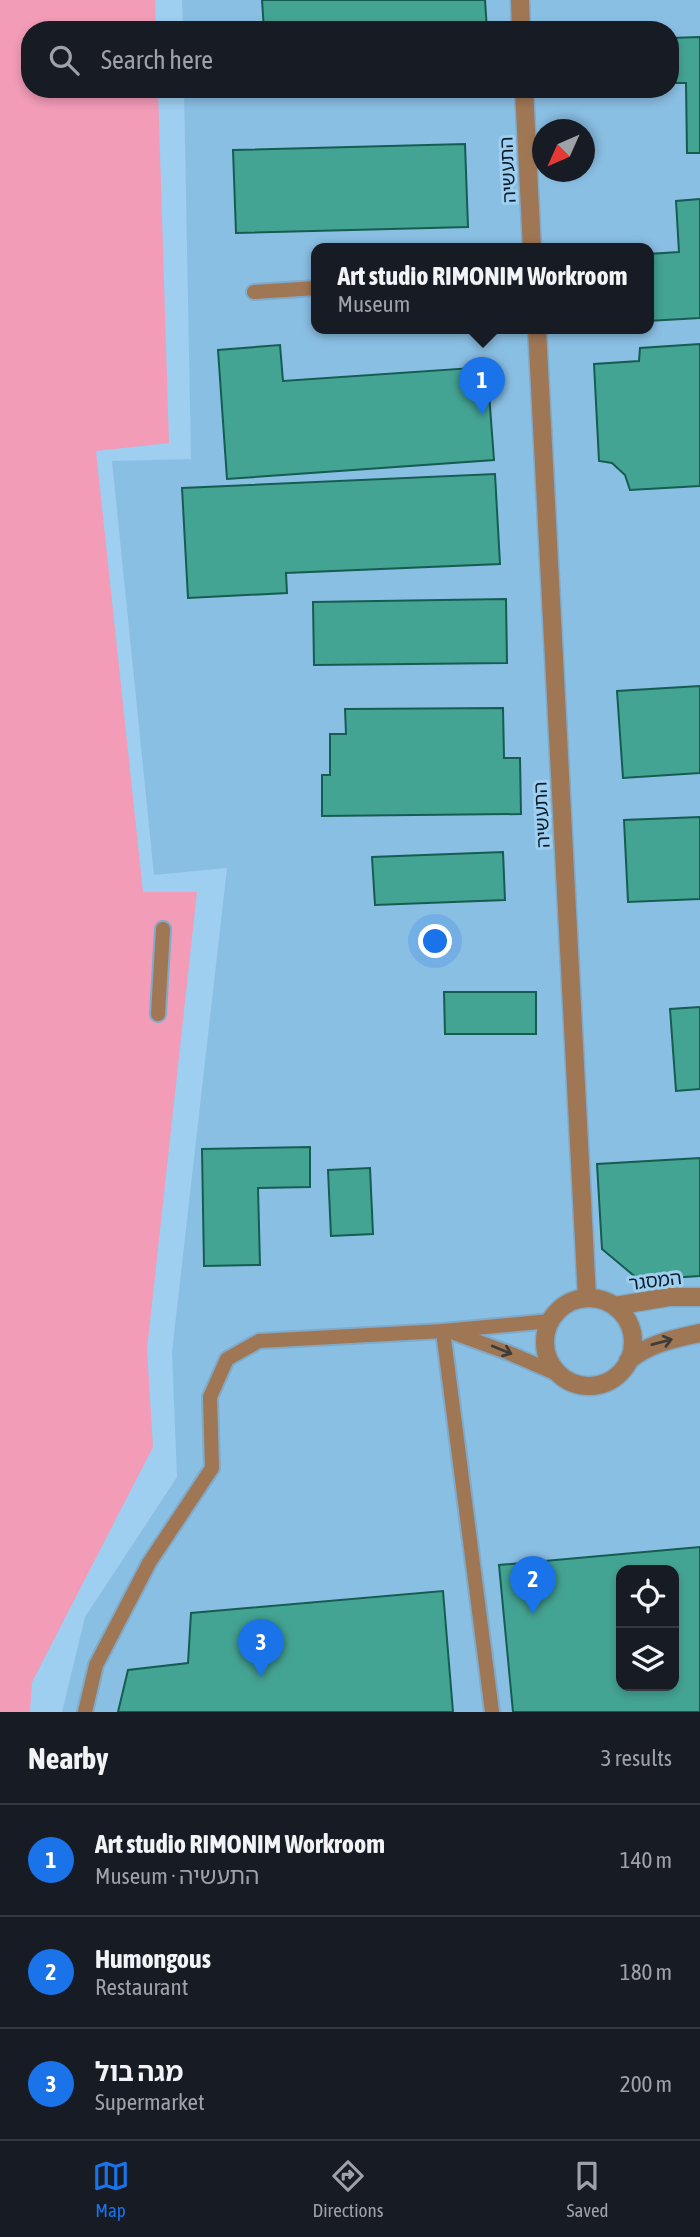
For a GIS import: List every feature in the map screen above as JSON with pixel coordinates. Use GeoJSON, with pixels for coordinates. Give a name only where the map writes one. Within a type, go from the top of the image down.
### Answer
{"type":"FeatureCollection","features":[{"type":"Feature","properties":{"kind":"street"},"geometry":{"type":"LineString","coordinates":[[520,0],[521,21]]}},
{"type":"Feature","properties":{"kind":"street","name":"התעשיה"},"geometry":{"type":"LineString","coordinates":[[524,98],[532,243]]}},
{"type":"Feature","properties":{"kind":"street","name":"התעשיה"},"geometry":{"type":"LineString","coordinates":[[537,334],[587,1298]]}},
{"type":"Feature","properties":{"kind":"street","name":"המסגר"},"geometry":{"type":"LineString","coordinates":[[615,1306],[669,1297],[700,1297]]}},
{"type":"Feature","properties":{"kind":"street"},"geometry":{"type":"LineString","coordinates":[[587,1298],[572,1301],[559,1309],[550,1321],[546,1335],[546,1350],[551,1363],[560,1375],[572,1382],[586,1386],[600,1384],[613,1379],[624,1370],[628,1362],[642,1349],[700,1333]]}},
{"type":"Feature","properties":{"kind":"street","name":"המסגר"},"geometry":{"type":"LineString","coordinates":[[587,1298],[615,1306],[625,1316],[633,1343],[628,1362]]}},
{"type":"Feature","properties":{"kind":"lane"},"geometry":{"type":"LineString","coordinates":[[254,292],[311,288]]}},
{"type":"Feature","properties":{"kind":"lane"},"geometry":{"type":"LineString","coordinates":[[158,1014],[163,929]]}},
{"type":"Feature","properties":{"kind":"lane"},"geometry":{"type":"LineString","coordinates":[[85,1712],[96,1665],[149,1563],[212,1468],[210,1397],[227,1359],[259,1341],[443,1331],[550,1321]]}},
{"type":"Feature","properties":{"kind":"lane"},"geometry":{"type":"LineString","coordinates":[[443,1331],[482,1342],[560,1375]]}},
{"type":"Feature","properties":{"kind":"lane"},"geometry":{"type":"LineString","coordinates":[[443,1331],[492,1712]]}},
{"type":"Feature","properties":{"kind":"shaded area"},"geometry":{"type":"Polygon","coordinates":[[[0,0],[155,0],[156,21],[21,21],[21,98],[158,98],[169,443],[96,451],[143,892],[197,892],[147,1349],[153,1447],[32,1682],[30,1712],[0,1712],[0,0]]]}},
{"type":"Feature","properties":{"kind":"shaded area"},"geometry":{"type":"Polygon","coordinates":[[[182,0],[700,0],[700,1712],[62,1712],[85,1617],[177,1477],[172,1352],[227,868],[154,875],[112,461],[191,459],[184,98],[679,98],[679,21],[183,21],[182,0]]]}},
{"type":"Feature","properties":{"kind":"building"},"geometry":{"type":"Polygon","coordinates":[[[262,0],[485,0],[486,21],[263,21],[262,0]]]}},
{"type":"Feature","properties":{"kind":"building"},"geometry":{"type":"Polygon","coordinates":[[[700,37],[700,153],[687,153],[686,83],[679,83],[679,38],[700,37]]]}},
{"type":"Feature","properties":{"kind":"building"},"geometry":{"type":"Polygon","coordinates":[[[465,144],[468,227],[236,233],[233,150],[465,144]]]}},
{"type":"Feature","properties":{"kind":"building"},"geometry":{"type":"Polygon","coordinates":[[[700,199],[700,318],[654,321],[654,254],[679,252],[676,201],[700,199]]]}},
{"type":"Feature","properties":{"kind":"building"},"geometry":{"type":"Polygon","coordinates":[[[700,344],[700,486],[630,490],[625,475],[612,463],[599,461],[594,364],[639,361],[640,348],[700,344]]]}},
{"type":"Feature","properties":{"kind":"building"},"geometry":{"type":"Polygon","coordinates":[[[280,345],[283,381],[487,367],[494,460],[227,479],[218,350],[280,345]]]}},
{"type":"Feature","properties":{"kind":"building"},"geometry":{"type":"Polygon","coordinates":[[[495,474],[500,564],[286,573],[287,593],[188,598],[182,488],[495,474]]]}},
{"type":"Feature","properties":{"kind":"building"},"geometry":{"type":"Polygon","coordinates":[[[506,599],[507,663],[314,665],[313,602],[506,599]]]}},
{"type":"Feature","properties":{"kind":"building"},"geometry":{"type":"Polygon","coordinates":[[[700,686],[700,773],[623,778],[617,691],[700,686]]]}},
{"type":"Feature","properties":{"kind":"building"},"geometry":{"type":"Polygon","coordinates":[[[503,708],[504,758],[520,758],[521,814],[322,816],[322,775],[330,775],[330,734],[346,734],[345,709],[503,708]]]}},
{"type":"Feature","properties":{"kind":"building"},"geometry":{"type":"Polygon","coordinates":[[[700,817],[700,899],[628,902],[624,820],[700,817]]]}},
{"type":"Feature","properties":{"kind":"building"},"geometry":{"type":"Polygon","coordinates":[[[503,852],[505,900],[375,905],[372,857],[503,852]]]}},
{"type":"Feature","properties":{"kind":"building"},"geometry":{"type":"Polygon","coordinates":[[[444,992],[536,992],[536,1034],[445,1034],[444,992]]]}},
{"type":"Feature","properties":{"kind":"building"},"geometry":{"type":"Polygon","coordinates":[[[700,1007],[700,1089],[676,1091],[670,1009],[700,1007]]]}},
{"type":"Feature","properties":{"kind":"building"},"geometry":{"type":"Polygon","coordinates":[[[310,1147],[310,1187],[258,1188],[260,1265],[204,1266],[202,1149],[310,1147]]]}},
{"type":"Feature","properties":{"kind":"building"},"geometry":{"type":"Polygon","coordinates":[[[700,1158],[700,1276],[639,1280],[602,1249],[597,1164],[700,1158]]]}},
{"type":"Feature","properties":{"kind":"building"},"geometry":{"type":"Polygon","coordinates":[[[370,1168],[373,1234],[331,1236],[328,1170],[370,1168]]]}},
{"type":"Feature","properties":{"kind":"building"},"geometry":{"type":"Polygon","coordinates":[[[700,1547],[700,1712],[513,1712],[499,1565],[700,1547]]]}},
{"type":"Feature","properties":{"kind":"building"},"geometry":{"type":"Polygon","coordinates":[[[443,1591],[453,1712],[118,1712],[128,1670],[188,1663],[191,1613],[443,1591]]]}},
{"type":"Feature","properties":{"kind":"place","name":"Art studio RIMONIM Workroom"},"geometry":{"type":"Point","coordinates":[482,415]}},
{"type":"Feature","properties":{"kind":"place","name":"Humongous"},"geometry":{"type":"Point","coordinates":[533,1614]}},
{"type":"Feature","properties":{"kind":"place","name":"מגה בול"},"geometry":{"type":"Point","coordinates":[261,1677]}}]}
